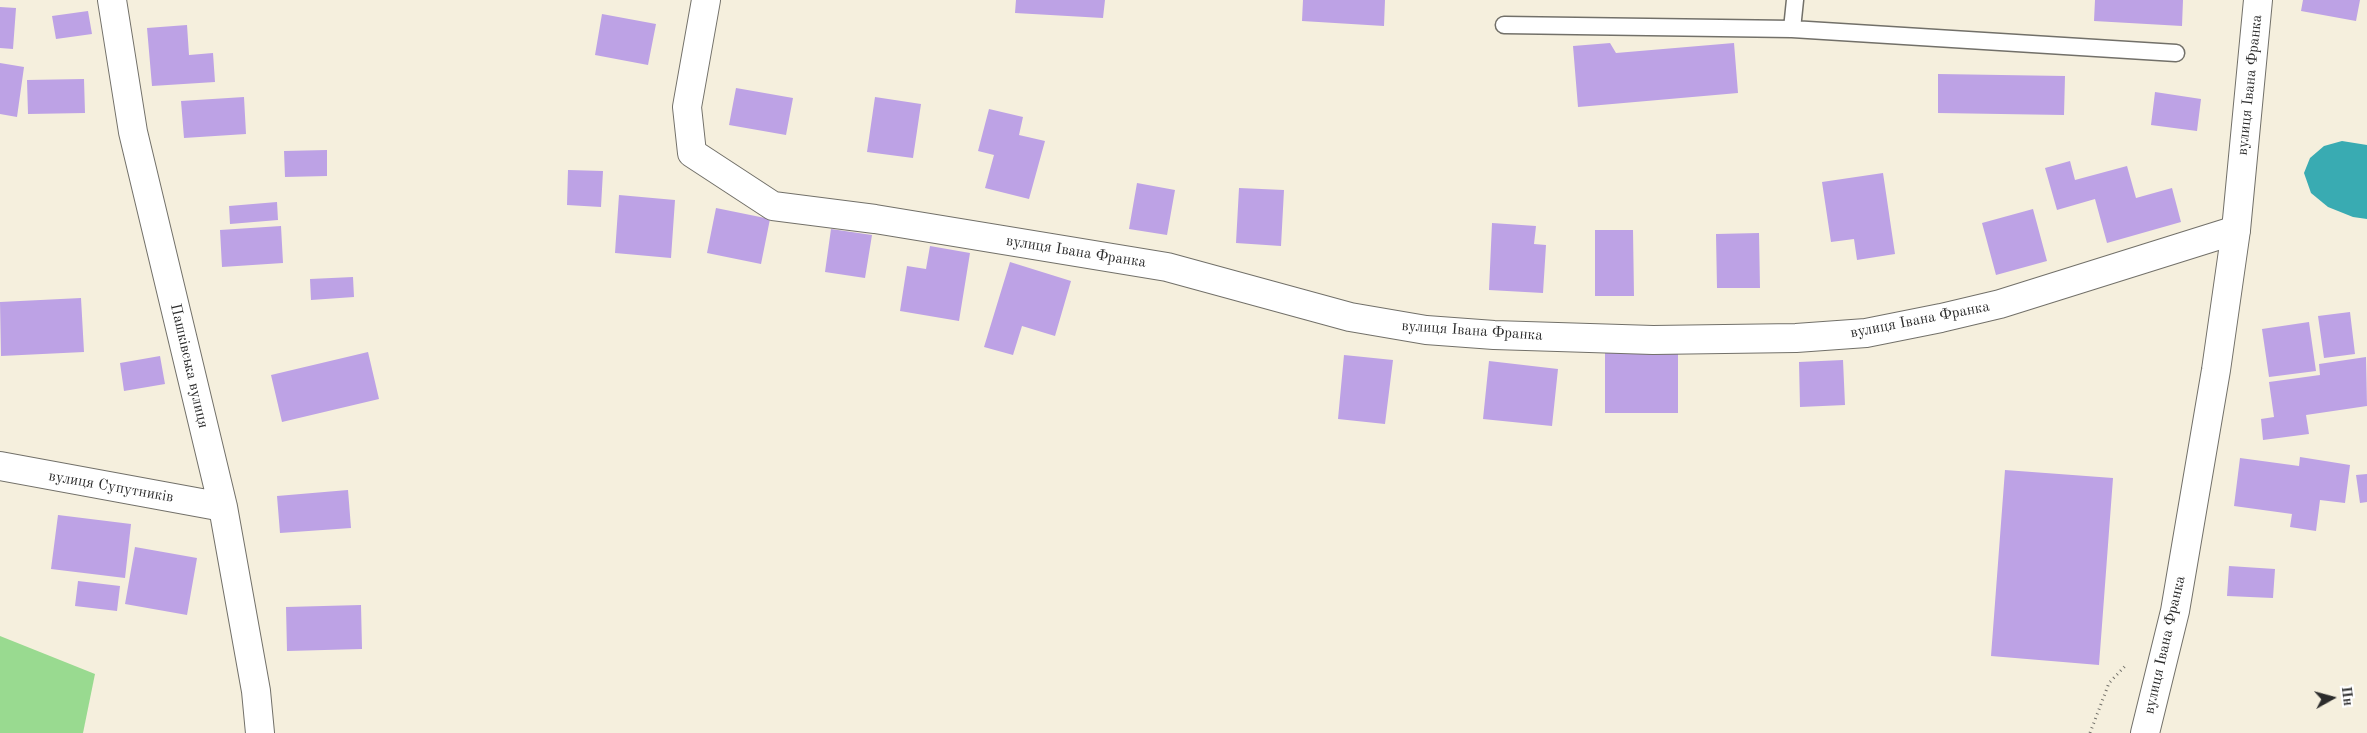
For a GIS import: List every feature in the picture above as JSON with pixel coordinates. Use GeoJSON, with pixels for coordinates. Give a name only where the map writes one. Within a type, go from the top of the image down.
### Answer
{"type":"FeatureCollection","features":[{"type":"Feature","properties":{"kind":"street","name":"Пашківська вулиця"},"geometry":{"type":"LineString","coordinates":[[112,0],[133,132],[223,506],[256,691],[260,733]]}},
{"type":"Feature","properties":{"kind":"street","name":"вулиця Івана Франка"},"geometry":{"type":"LineString","coordinates":[[706,0],[687,107],[692,153],[774,206],[884,220],[1167,267],[1350,317],[1426,330],[1494,335],[1653,340],[1796,338],[1866,333],[2000,304],[2236,230]]}},
{"type":"Feature","properties":{"kind":"street","name":"вулиця Івана Франка"},"geometry":{"type":"LineString","coordinates":[[2145,733],[2175,611],[2216,370],[2236,230],[2258,0]]}},
{"type":"Feature","properties":{"kind":"street","name":"вулиця Супутників"},"geometry":{"type":"LineString","coordinates":[[0,466],[223,506]]}},
{"type":"Feature","properties":{"kind":"lane"},"geometry":{"type":"LineString","coordinates":[[1792,29],[1795,0]]}},
{"type":"Feature","properties":{"kind":"lane"},"geometry":{"type":"LineString","coordinates":[[1504,24],[1792,29],[2176,53]]}},
{"type":"Feature","properties":{"kind":"green space"},"geometry":{"type":"Polygon","coordinates":[[[0,636],[95,674],[83,733],[0,733],[0,636]]]}},
{"type":"Feature","properties":{"kind":"water"},"geometry":{"type":"Polygon","coordinates":[[[2342,141],[2367,145],[2367,219],[2353,217],[2328,207],[2311,193],[2304,173],[2310,158],[2324,146],[2342,141]]]}},
{"type":"Feature","properties":{"kind":"building"},"geometry":{"type":"Polygon","coordinates":[[[1016,0],[1105,0],[1103,18],[1015,13],[1016,0]]]}},
{"type":"Feature","properties":{"kind":"building"},"geometry":{"type":"Polygon","coordinates":[[[1303,0],[1385,0],[1384,26],[1302,21],[1303,0]]]}},
{"type":"Feature","properties":{"kind":"building"},"geometry":{"type":"Polygon","coordinates":[[[2095,0],[2183,0],[2182,26],[2094,21],[2095,0]]]}},
{"type":"Feature","properties":{"kind":"building"},"geometry":{"type":"Polygon","coordinates":[[[2303,0],[2360,0],[2356,21],[2301,11],[2303,0]]]}},
{"type":"Feature","properties":{"kind":"building"},"geometry":{"type":"Polygon","coordinates":[[[0,7],[16,8],[13,49],[0,48],[0,7]]]}},
{"type":"Feature","properties":{"kind":"building"},"geometry":{"type":"Polygon","coordinates":[[[88,11],[92,34],[56,39],[52,16],[88,11]]]}},
{"type":"Feature","properties":{"kind":"building"},"geometry":{"type":"Polygon","coordinates":[[[602,14],[656,24],[648,65],[595,55],[602,14]]]}},
{"type":"Feature","properties":{"kind":"building"},"geometry":{"type":"Polygon","coordinates":[[[187,25],[189,55],[213,53],[215,82],[152,86],[147,28],[187,25]]]}},
{"type":"Feature","properties":{"kind":"building"},"geometry":{"type":"Polygon","coordinates":[[[1610,43],[1616,53],[1734,43],[1738,93],[1578,107],[1573,46],[1610,43]]]}},
{"type":"Feature","properties":{"kind":"building"},"geometry":{"type":"Polygon","coordinates":[[[0,63],[24,67],[17,117],[0,114],[0,63]]]}},
{"type":"Feature","properties":{"kind":"building"},"geometry":{"type":"Polygon","coordinates":[[[1938,74],[2065,76],[2064,115],[1938,113],[1938,74]]]}},
{"type":"Feature","properties":{"kind":"building"},"geometry":{"type":"Polygon","coordinates":[[[84,79],[85,113],[28,114],[27,80],[84,79]]]}},
{"type":"Feature","properties":{"kind":"building"},"geometry":{"type":"Polygon","coordinates":[[[736,88],[793,98],[786,135],[729,125],[736,88]]]}},
{"type":"Feature","properties":{"kind":"building"},"geometry":{"type":"Polygon","coordinates":[[[2155,92],[2201,99],[2197,131],[2151,125],[2155,92]]]}},
{"type":"Feature","properties":{"kind":"building"},"geometry":{"type":"Polygon","coordinates":[[[244,97],[246,134],[184,138],[181,101],[244,97]]]}},
{"type":"Feature","properties":{"kind":"building"},"geometry":{"type":"Polygon","coordinates":[[[875,97],[921,104],[913,158],[867,152],[875,97]]]}},
{"type":"Feature","properties":{"kind":"building"},"geometry":{"type":"Polygon","coordinates":[[[989,109],[1023,117],[1019,135],[1045,141],[1029,199],[985,188],[994,155],[978,151],[989,109]]]}},
{"type":"Feature","properties":{"kind":"building"},"geometry":{"type":"Polygon","coordinates":[[[327,150],[327,176],[285,177],[284,151],[327,150]]]}},
{"type":"Feature","properties":{"kind":"building"},"geometry":{"type":"Polygon","coordinates":[[[2070,161],[2075,180],[2127,166],[2136,198],[2172,188],[2181,222],[2107,243],[2095,199],[2057,210],[2045,168],[2070,161]]]}},
{"type":"Feature","properties":{"kind":"building"},"geometry":{"type":"Polygon","coordinates":[[[568,170],[603,171],[601,207],[567,205],[568,170]]]}},
{"type":"Feature","properties":{"kind":"building"},"geometry":{"type":"Polygon","coordinates":[[[1883,173],[1895,254],[1857,260],[1854,239],[1831,242],[1822,182],[1883,173]]]}},
{"type":"Feature","properties":{"kind":"building"},"geometry":{"type":"Polygon","coordinates":[[[1137,183],[1175,190],[1167,235],[1129,229],[1137,183]]]}},
{"type":"Feature","properties":{"kind":"building"},"geometry":{"type":"Polygon","coordinates":[[[1239,188],[1284,190],[1281,246],[1236,243],[1239,188]]]}},
{"type":"Feature","properties":{"kind":"building"},"geometry":{"type":"Polygon","coordinates":[[[619,195],[675,200],[671,258],[615,253],[619,195]]]}},
{"type":"Feature","properties":{"kind":"building"},"geometry":{"type":"Polygon","coordinates":[[[277,202],[278,220],[230,224],[229,206],[277,202]]]}},
{"type":"Feature","properties":{"kind":"building"},"geometry":{"type":"Polygon","coordinates":[[[716,208],[770,219],[761,264],[707,253],[716,208]]]}},
{"type":"Feature","properties":{"kind":"building"},"geometry":{"type":"Polygon","coordinates":[[[2033,209],[2047,261],[1996,275],[1982,223],[2033,209]]]}},
{"type":"Feature","properties":{"kind":"building"},"geometry":{"type":"Polygon","coordinates":[[[1492,223],[1536,226],[1534,244],[1546,245],[1543,293],[1489,290],[1492,223]]]}},
{"type":"Feature","properties":{"kind":"building"},"geometry":{"type":"Polygon","coordinates":[[[281,226],[283,263],[222,267],[220,230],[281,226]]]}},
{"type":"Feature","properties":{"kind":"building"},"geometry":{"type":"Polygon","coordinates":[[[831,229],[872,235],[865,278],[825,272],[831,229]]]}},
{"type":"Feature","properties":{"kind":"building"},"geometry":{"type":"Polygon","coordinates":[[[1595,230],[1633,230],[1634,296],[1595,296],[1595,230]]]}},
{"type":"Feature","properties":{"kind":"building"},"geometry":{"type":"Polygon","coordinates":[[[1759,233],[1760,288],[1717,288],[1716,234],[1759,233]]]}},
{"type":"Feature","properties":{"kind":"building"},"geometry":{"type":"Polygon","coordinates":[[[930,246],[970,253],[959,321],[900,311],[907,266],[926,269],[930,246]]]}},
{"type":"Feature","properties":{"kind":"building"},"geometry":{"type":"Polygon","coordinates":[[[1010,262],[1071,281],[1055,336],[1022,326],[1013,355],[984,347],[1010,262]]]}},
{"type":"Feature","properties":{"kind":"building"},"geometry":{"type":"Polygon","coordinates":[[[353,277],[354,297],[311,300],[310,279],[353,277]]]}},
{"type":"Feature","properties":{"kind":"building"},"geometry":{"type":"Polygon","coordinates":[[[81,298],[84,352],[1,356],[0,302],[81,298]]]}},
{"type":"Feature","properties":{"kind":"building"},"geometry":{"type":"Polygon","coordinates":[[[2350,312],[2355,354],[2324,358],[2318,316],[2350,312]]]}},
{"type":"Feature","properties":{"kind":"building"},"geometry":{"type":"Polygon","coordinates":[[[2309,322],[2316,371],[2269,377],[2262,329],[2309,322]]]}},
{"type":"Feature","properties":{"kind":"building"},"geometry":{"type":"Polygon","coordinates":[[[368,352],[379,399],[282,422],[271,375],[368,352]]]}},
{"type":"Feature","properties":{"kind":"building"},"geometry":{"type":"Polygon","coordinates":[[[1605,353],[1678,353],[1678,413],[1605,413],[1605,353]]]}},
{"type":"Feature","properties":{"kind":"building"},"geometry":{"type":"Polygon","coordinates":[[[1344,355],[1393,360],[1385,424],[1338,419],[1344,355]]]}},
{"type":"Feature","properties":{"kind":"building"},"geometry":{"type":"Polygon","coordinates":[[[160,356],[165,384],[124,391],[120,363],[160,356]]]}},
{"type":"Feature","properties":{"kind":"building"},"geometry":{"type":"Polygon","coordinates":[[[2366,357],[2367,406],[2306,415],[2309,434],[2263,440],[2261,419],[2274,417],[2269,382],[2320,375],[2319,364],[2366,357]]]}},
{"type":"Feature","properties":{"kind":"building"},"geometry":{"type":"Polygon","coordinates":[[[1843,360],[1845,405],[1800,407],[1799,362],[1843,360]]]}},
{"type":"Feature","properties":{"kind":"building"},"geometry":{"type":"Polygon","coordinates":[[[1489,361],[1558,369],[1552,426],[1483,419],[1489,361]]]}},
{"type":"Feature","properties":{"kind":"building"},"geometry":{"type":"Polygon","coordinates":[[[2300,457],[2350,465],[2345,503],[2320,500],[2316,531],[2290,527],[2292,514],[2234,506],[2240,458],[2299,466],[2300,457]]]}},
{"type":"Feature","properties":{"kind":"building"},"geometry":{"type":"Polygon","coordinates":[[[2005,470],[2113,478],[2099,665],[1991,656],[2005,470]]]}},
{"type":"Feature","properties":{"kind":"building"},"geometry":{"type":"Polygon","coordinates":[[[2367,474],[2367,502],[2360,503],[2356,475],[2367,474]]]}},
{"type":"Feature","properties":{"kind":"building"},"geometry":{"type":"Polygon","coordinates":[[[348,490],[351,528],[280,533],[277,496],[348,490]]]}},
{"type":"Feature","properties":{"kind":"building"},"geometry":{"type":"Polygon","coordinates":[[[58,515],[131,524],[125,578],[51,569],[58,515]]]}},
{"type":"Feature","properties":{"kind":"building"},"geometry":{"type":"Polygon","coordinates":[[[135,547],[197,558],[187,615],[125,604],[135,547]]]}},
{"type":"Feature","properties":{"kind":"building"},"geometry":{"type":"Polygon","coordinates":[[[2229,566],[2275,569],[2273,598],[2227,596],[2229,566]]]}},
{"type":"Feature","properties":{"kind":"building"},"geometry":{"type":"Polygon","coordinates":[[[78,581],[120,586],[117,611],[75,606],[78,581]]]}},
{"type":"Feature","properties":{"kind":"building"},"geometry":{"type":"Polygon","coordinates":[[[361,605],[362,649],[287,651],[286,607],[361,605]]]}}]}
